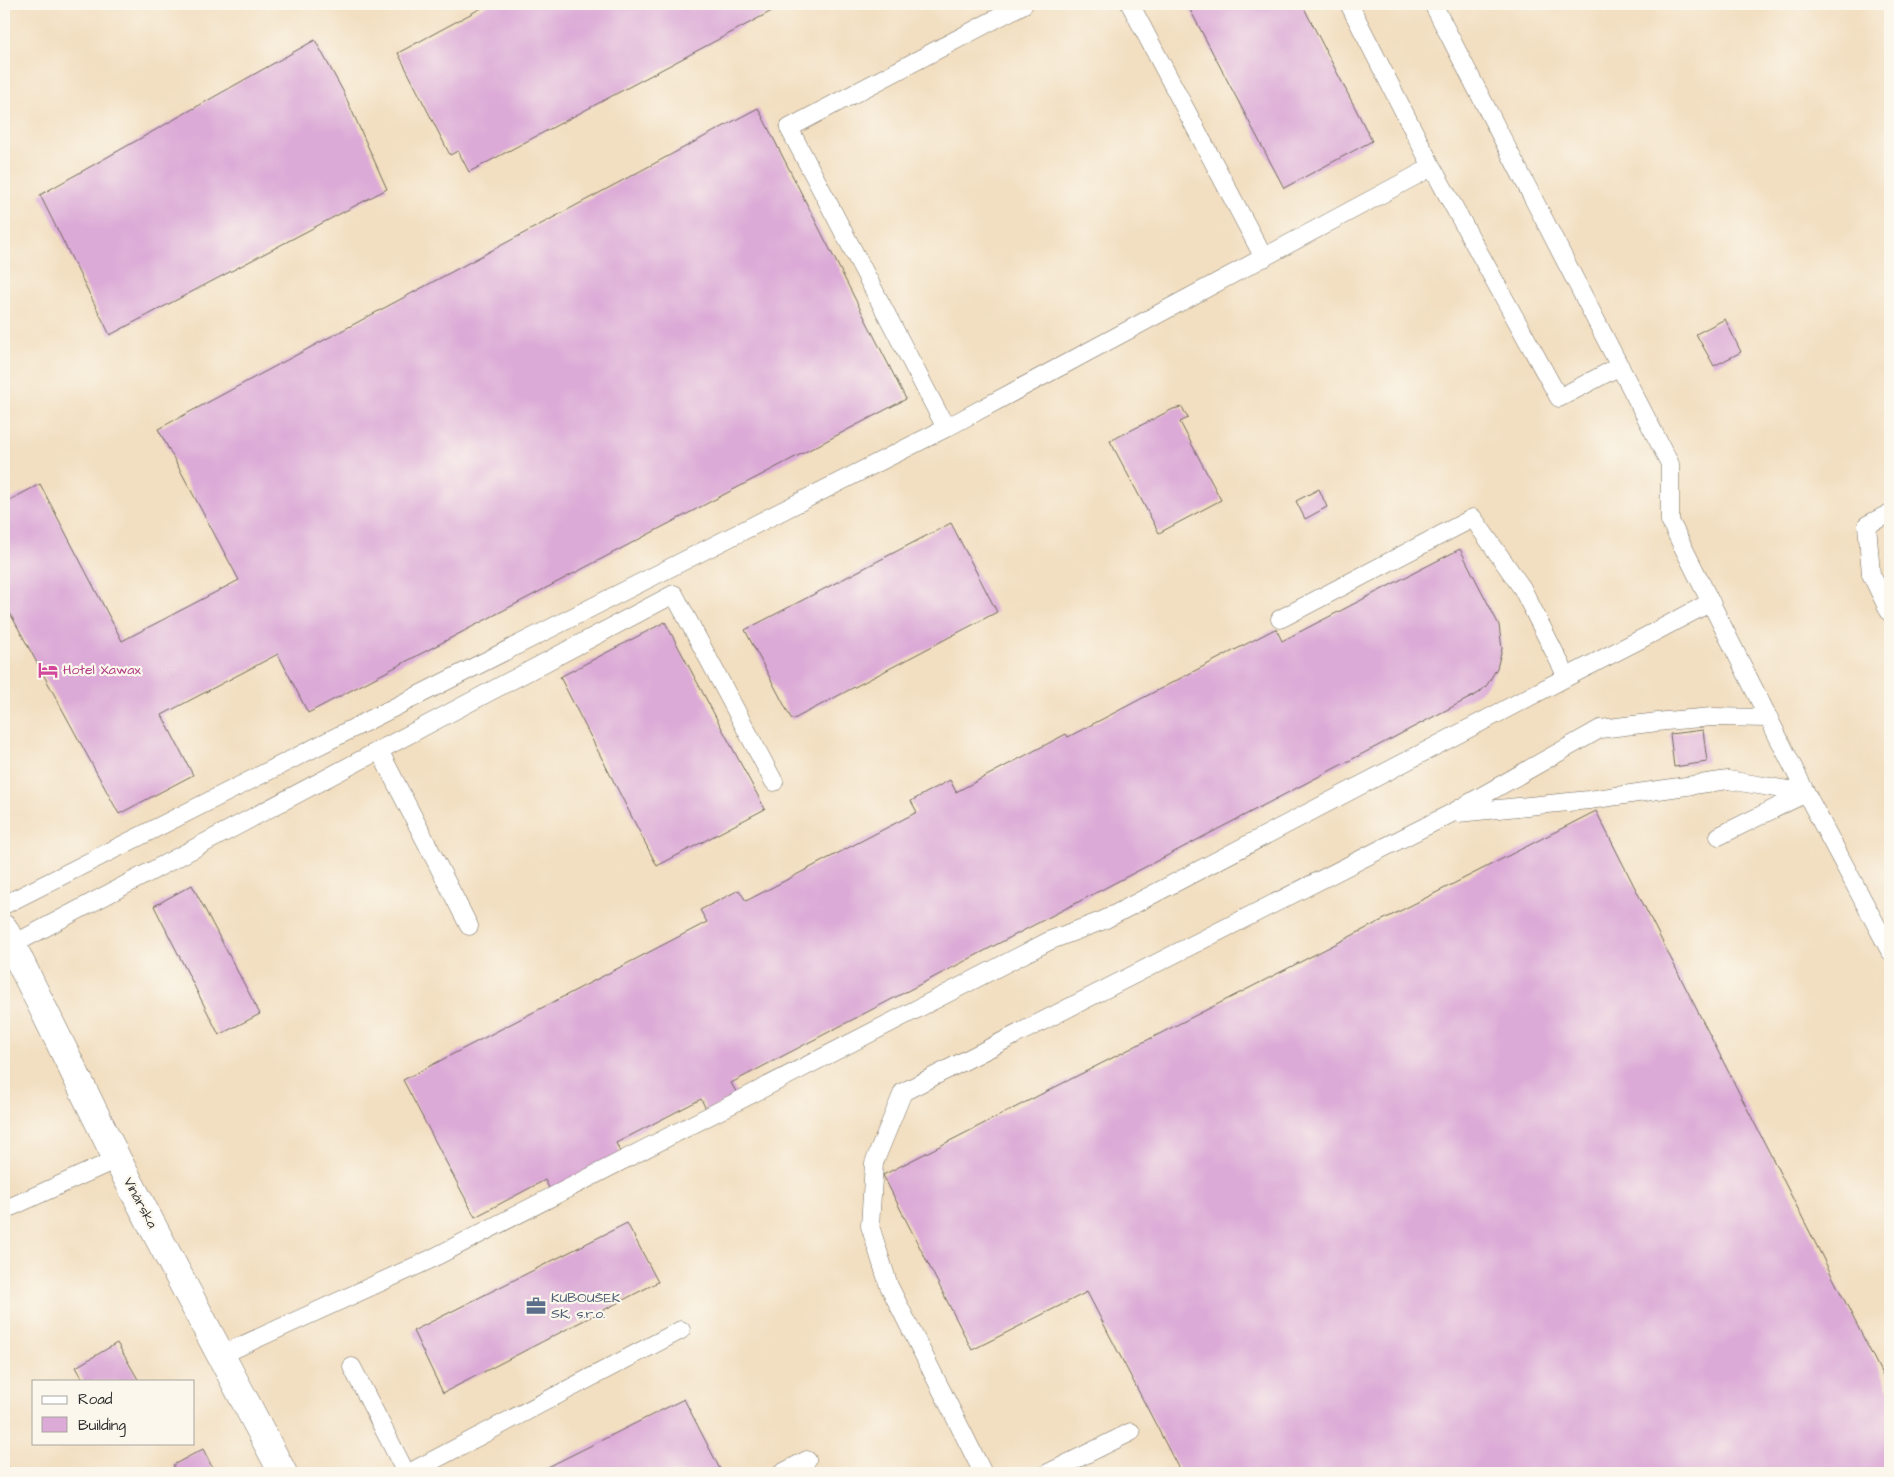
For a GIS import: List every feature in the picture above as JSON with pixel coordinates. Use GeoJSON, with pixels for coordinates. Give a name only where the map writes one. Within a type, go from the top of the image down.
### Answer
{"type":"FeatureCollection","features":[{"type":"Feature","properties":{"kind":"street","name":"Vinárska"},"geometry":{"type":"LineString","coordinates":[[8,937],[117,1159],[283,1473]]}},
{"type":"Feature","properties":{"kind":"lane"},"geometry":{"type":"LineString","coordinates":[[946,428],[789,128],[1024,4]]}},
{"type":"Feature","properties":{"kind":"lane"},"geometry":{"type":"LineString","coordinates":[[1130,4],[1264,258]]}},
{"type":"Feature","properties":{"kind":"lane"},"geometry":{"type":"LineString","coordinates":[[1349,4],[1432,168],[1559,398],[1620,366]]}},
{"type":"Feature","properties":{"kind":"lane"},"geometry":{"type":"LineString","coordinates":[[1433,4],[1670,464],[1670,521],[1806,793],[1890,951]]}},
{"type":"Feature","properties":{"kind":"lane"},"geometry":{"type":"LineString","coordinates":[[4,904],[946,428],[1432,168]]}},
{"type":"Feature","properties":{"kind":"lane"},"geometry":{"type":"LineString","coordinates":[[1890,513],[1867,525],[1871,574],[1890,613]]}},
{"type":"Feature","properties":{"kind":"lane"},"geometry":{"type":"LineString","coordinates":[[1280,619],[1474,518],[1522,588],[1567,677]]}},
{"type":"Feature","properties":{"kind":"lane"},"geometry":{"type":"LineString","coordinates":[[8,937],[378,750],[674,594],[774,782]]}},
{"type":"Feature","properties":{"kind":"lane"},"geometry":{"type":"LineString","coordinates":[[221,1355],[430,1260],[1051,940],[1104,920],[1711,602]]}},
{"type":"Feature","properties":{"kind":"lane"},"geometry":{"type":"LineString","coordinates":[[983,1473],[889,1286],[870,1226],[874,1163],[903,1092],[1450,814],[1600,729],[1666,720],[1712,717],[1769,718]]}},
{"type":"Feature","properties":{"kind":"lane"},"geometry":{"type":"LineString","coordinates":[[378,750],[469,926]]}},
{"type":"Feature","properties":{"kind":"lane"},"geometry":{"type":"LineString","coordinates":[[1450,814],[1589,800],[1728,780],[1806,793]]}},
{"type":"Feature","properties":{"kind":"lane"},"geometry":{"type":"LineString","coordinates":[[1719,836],[1806,793]]}},
{"type":"Feature","properties":{"kind":"lane"},"geometry":{"type":"LineString","coordinates":[[4,1210],[117,1159]]}},
{"type":"Feature","properties":{"kind":"lane"},"geometry":{"type":"LineString","coordinates":[[352,1367],[408,1473],[681,1330]]}},
{"type":"Feature","properties":{"kind":"lane"},"geometry":{"type":"LineString","coordinates":[[1048,1473],[1131,1432]]}},
{"type":"Feature","properties":{"kind":"lane"},"geometry":{"type":"LineString","coordinates":[[782,1473],[807,1460]]}},
{"type":"Feature","properties":{"kind":"building"},"geometry":{"type":"Polygon","coordinates":[[[489,4],[785,4],[469,172],[458,151],[450,155],[398,53],[489,4]]]}},
{"type":"Feature","properties":{"kind":"building"},"geometry":{"type":"Polygon","coordinates":[[[1187,4],[1302,4],[1372,141],[1284,188],[1187,4]]]}},
{"type":"Feature","properties":{"kind":"building"},"geometry":{"type":"Polygon","coordinates":[[[315,40],[343,91],[387,189],[110,335],[40,195],[315,40]]]}},
{"type":"Feature","properties":{"kind":"building"},"geometry":{"type":"Polygon","coordinates":[[[758,108],[906,399],[308,713],[278,654],[162,715],[193,775],[119,814],[4,602],[4,503],[40,484],[122,641],[239,580],[158,429],[758,108]]]}},
{"type":"Feature","properties":{"kind":"building"},"geometry":{"type":"Polygon","coordinates":[[[1725,319],[1741,352],[1714,366],[1696,334],[1725,319]]]}},
{"type":"Feature","properties":{"kind":"building"},"geometry":{"type":"Polygon","coordinates":[[[1182,407],[1188,418],[1180,422],[1221,500],[1159,533],[1110,441],[1173,409],[1182,407]]]}},
{"type":"Feature","properties":{"kind":"building"},"geometry":{"type":"Polygon","coordinates":[[[1319,489],[1327,507],[1305,519],[1296,501],[1319,489]]]}},
{"type":"Feature","properties":{"kind":"building"},"geometry":{"type":"Polygon","coordinates":[[[951,523],[997,612],[792,720],[745,630],[951,523]]]}},
{"type":"Feature","properties":{"kind":"building"},"geometry":{"type":"Polygon","coordinates":[[[1460,549],[1499,625],[1502,649],[1497,668],[1487,685],[1479,693],[731,1083],[738,1095],[707,1111],[701,1099],[616,1143],[622,1156],[551,1192],[545,1180],[475,1217],[403,1080],[707,922],[700,910],[739,890],[746,901],[917,812],[911,801],[950,780],[956,792],[1066,734],[1068,737],[1273,630],[1276,629],[1282,641],[1460,549]]]}},
{"type":"Feature","properties":{"kind":"building"},"geometry":{"type":"Polygon","coordinates":[[[665,622],[765,809],[657,866],[560,677],[665,622]]]}},
{"type":"Feature","properties":{"kind":"building"},"geometry":{"type":"Polygon","coordinates":[[[1703,730],[1707,762],[1674,767],[1670,734],[1703,730]]]}},
{"type":"Feature","properties":{"kind":"building"},"geometry":{"type":"Polygon","coordinates":[[[1596,811],[1890,1390],[1890,1473],[1181,1473],[1087,1292],[972,1350],[883,1175],[1596,811]]]}},
{"type":"Feature","properties":{"kind":"building"},"geometry":{"type":"Polygon","coordinates":[[[192,885],[260,1014],[219,1035],[154,906],[192,885]]]}},
{"type":"Feature","properties":{"kind":"building","name":"KUBOUŠEK SK, s.r.o."},"geometry":{"type":"Polygon","coordinates":[[[627,1223],[658,1282],[443,1393],[413,1331],[627,1223]]]}},
{"type":"Feature","properties":{"kind":"building"},"geometry":{"type":"Polygon","coordinates":[[[117,1343],[138,1380],[83,1380],[76,1367],[117,1343]]]}},
{"type":"Feature","properties":{"kind":"building"},"geometry":{"type":"Polygon","coordinates":[[[684,1399],[722,1473],[536,1473],[684,1399]]]}},
{"type":"Feature","properties":{"kind":"building"},"geometry":{"type":"Polygon","coordinates":[[[203,1449],[215,1473],[177,1473],[173,1465],[203,1449]]]}},
{"type":"Feature","properties":{"kind":"building"},"geometry":{"type":"Polygon","coordinates":[[[4,1457],[11,1473],[4,1473],[4,1457]]]}},
{"type":"Feature","properties":{"kind":"place","name":"Hotel Xawax"},"geometry":{"type":"Point","coordinates":[48,670]}},
{"type":"Feature","properties":{"kind":"place","name":"KUBOUŠEK SK, s.r.o."},"geometry":{"type":"Point","coordinates":[536,1306]}}]}
